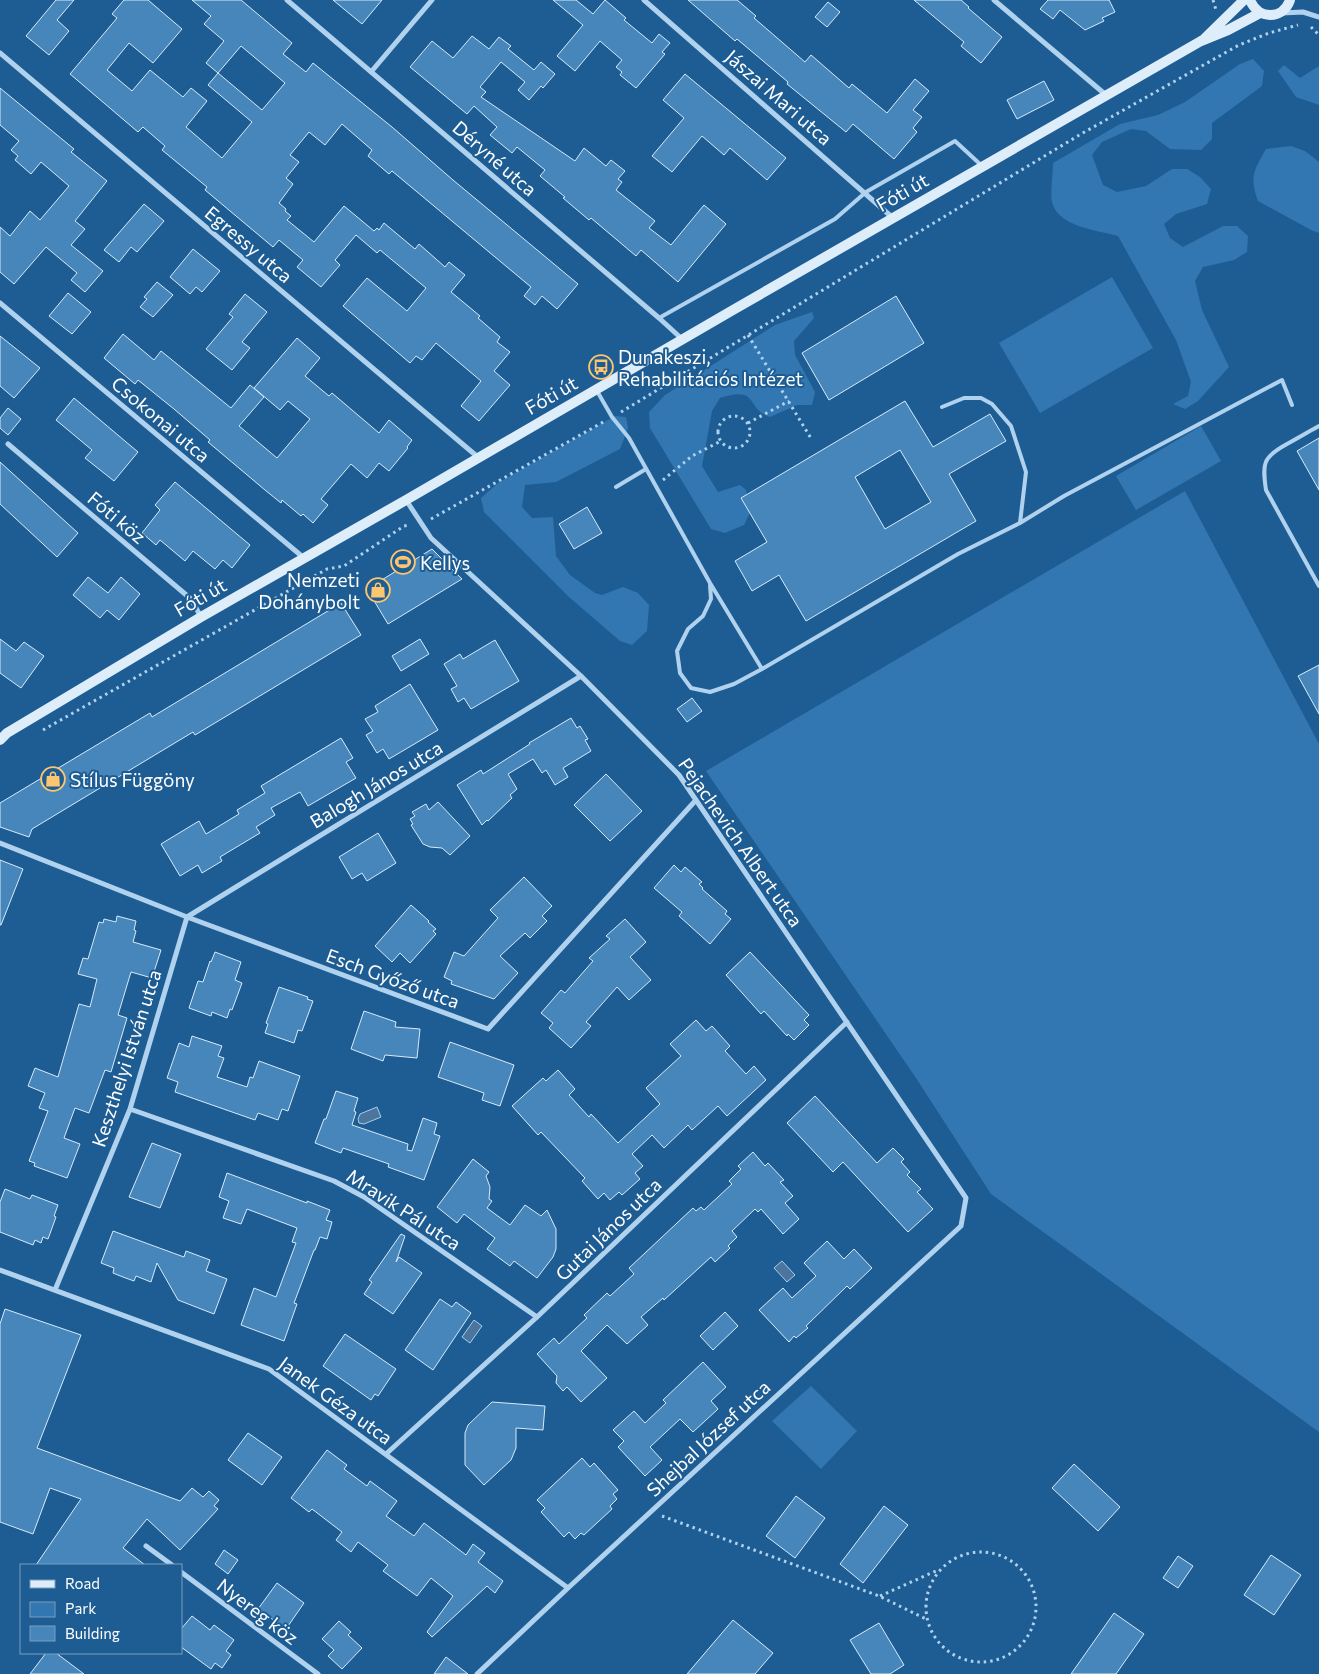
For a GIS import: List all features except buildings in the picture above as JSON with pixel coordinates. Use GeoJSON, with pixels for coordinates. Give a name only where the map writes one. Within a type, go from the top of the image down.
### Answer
{"type":"FeatureCollection","features":[{"type":"Feature","properties":{"kind":"main road","name":"Fóti út"},"geometry":{"type":"LineString","coordinates":[[1201,41],[1244,0]]}},
{"type":"Feature","properties":{"kind":"main road"},"geometry":{"type":"LineString","coordinates":[[1250,0],[1254,8],[1266,15],[1280,14],[1286,9],[1290,0]]}},
{"type":"Feature","properties":{"kind":"main road","name":"Fóti út"},"geometry":{"type":"LineString","coordinates":[[0,740],[7,733],[201,617],[596,389],[1201,41],[1228,30],[1260,13]]}},
{"type":"Feature","properties":{"kind":"street","name":"Déryné utca"},"geometry":{"type":"LineString","coordinates":[[287,0],[659,318],[682,340]]}},
{"type":"Feature","properties":{"kind":"street"},"geometry":{"type":"LineString","coordinates":[[371,72],[432,0]]}},
{"type":"Feature","properties":{"kind":"street","name":"Jászai Mari utca"},"geometry":{"type":"LineString","coordinates":[[644,0],[866,192],[893,218]]}},
{"type":"Feature","properties":{"kind":"street"},"geometry":{"type":"LineString","coordinates":[[994,0],[1106,95]]}},
{"type":"Feature","properties":{"kind":"street"},"geometry":{"type":"LineString","coordinates":[[1280,14],[1303,12],[1319,17]]}},
{"type":"Feature","properties":{"kind":"street","name":"Egressy utca"},"geometry":{"type":"LineString","coordinates":[[0,53],[479,458]]}},
{"type":"Feature","properties":{"kind":"street","name":"Csokonai utca"},"geometry":{"type":"LineString","coordinates":[[0,304],[304,558]]}},
{"type":"Feature","properties":{"kind":"street","name":"Fóti köz"},"geometry":{"type":"LineString","coordinates":[[8,444],[191,599],[201,617]]}},
{"type":"Feature","properties":{"kind":"street","name":"Pejachevich Albert utca"},"geometry":{"type":"LineString","coordinates":[[406,500],[431,538],[581,676],[679,774],[966,1198],[961,1226]]}},
{"type":"Feature","properties":{"kind":"street","name":"Balogh János utca"},"geometry":{"type":"LineString","coordinates":[[187,917],[581,676]]}},
{"type":"Feature","properties":{"kind":"street","name":"Esch Győző utca"},"geometry":{"type":"LineString","coordinates":[[0,843],[187,917],[488,1029],[696,800]]}},
{"type":"Feature","properties":{"kind":"street","name":"Keszthelyi István utca"},"geometry":{"type":"LineString","coordinates":[[55,1290],[130,1109],[187,917]]}},
{"type":"Feature","properties":{"kind":"street","name":"Gutai János utca"},"geometry":{"type":"LineString","coordinates":[[386,1454],[537,1317],[847,1022]]}},
{"type":"Feature","properties":{"kind":"street","name":"Mravik Pál utca"},"geometry":{"type":"LineString","coordinates":[[130,1109],[334,1181],[364,1197],[537,1317]]}},
{"type":"Feature","properties":{"kind":"street","name":"Shejbal József utca"},"geometry":{"type":"LineString","coordinates":[[477,1674],[961,1226]]}},
{"type":"Feature","properties":{"kind":"street","name":"Janek Géza utca"},"geometry":{"type":"LineString","coordinates":[[0,1270],[269,1369],[568,1588]]}},
{"type":"Feature","properties":{"kind":"street"},"geometry":{"type":"LineString","coordinates":[[146,1546],[171,1564]]}},
{"type":"Feature","properties":{"kind":"street","name":"Nyereg köz"},"geometry":{"type":"LineString","coordinates":[[182,1573],[318,1674]]}},
{"type":"Feature","properties":{"kind":"lane"},"geometry":{"type":"LineString","coordinates":[[659,318],[835,219],[866,192],[955,141],[983,166]]}},
{"type":"Feature","properties":{"kind":"lane"},"geometry":{"type":"LineString","coordinates":[[710,583],[711,599],[703,616],[688,629],[677,651],[680,673],[691,688],[710,692],[734,684],[762,669],[958,554],[1020,523],[1064,496],[1282,380],[1292,405]]}},
{"type":"Feature","properties":{"kind":"lane"},"geometry":{"type":"LineString","coordinates":[[596,389],[612,417],[629,438],[710,583],[762,669]]}},
{"type":"Feature","properties":{"kind":"lane"},"geometry":{"type":"LineString","coordinates":[[942,406],[964,398],[981,398],[992,404],[1011,426],[1026,472],[1020,523]]}},
{"type":"Feature","properties":{"kind":"lane"},"geometry":{"type":"LineString","coordinates":[[1319,426],[1271,453],[1266,463],[1264,477],[1266,490],[1319,586]]}},
{"type":"Feature","properties":{"kind":"lane"},"geometry":{"type":"LineString","coordinates":[[616,487],[646,469]]}},
{"type":"Feature","properties":{"kind":"path"},"geometry":{"type":"LineString","coordinates":[[38,733],[327,569],[344,566],[404,526],[422,524],[612,417],[1082,134],[1239,45],[1268,33],[1297,25],[1303,26]]}},
{"type":"Feature","properties":{"kind":"path"},"geometry":{"type":"LineString","coordinates":[[1309,26],[1319,34]]}},
{"type":"Feature","properties":{"kind":"path"},"geometry":{"type":"LineString","coordinates":[[748,335],[812,440]]}},
{"type":"Feature","properties":{"kind":"path"},"geometry":{"type":"LineString","coordinates":[[748,423],[789,401]]}},
{"type":"Feature","properties":{"kind":"path"},"geometry":{"type":"LineString","coordinates":[[730,416],[740,417],[748,423],[750,433],[747,442],[738,448],[728,447],[720,441],[718,431],[722,422],[730,416]]}},
{"type":"Feature","properties":{"kind":"path"},"geometry":{"type":"LineString","coordinates":[[656,486],[692,456],[720,441]]}},
{"type":"Feature","properties":{"kind":"path"},"geometry":{"type":"LineString","coordinates":[[650,1513],[666,1517],[879,1596],[926,1620]]}},
{"type":"Feature","properties":{"kind":"path"},"geometry":{"type":"LineString","coordinates":[[879,1596],[940,1569],[954,1558],[972,1552],[990,1551],[1008,1557],[1022,1569],[1032,1584],[1036,1602],[1035,1621],[1027,1638],[1014,1651],[998,1660],[980,1663],[962,1659],[946,1650],[934,1637],[926,1620],[925,1602],[930,1584],[940,1569]]}},
{"type":"Feature","properties":{"kind":"green space"},"geometry":{"type":"Polygon","coordinates":[[[1253,59],[1264,71],[1262,86],[1212,123],[1212,139],[1201,150],[1170,149],[1146,131],[1131,129],[1102,142],[1092,155],[1103,185],[1117,192],[1146,186],[1172,169],[1187,169],[1200,177],[1211,189],[1207,204],[1176,214],[1164,224],[1170,238],[1183,247],[1223,226],[1237,226],[1248,236],[1247,252],[1234,260],[1203,267],[1195,281],[1202,310],[1229,367],[1198,401],[1185,409],[1173,404],[1188,396],[1191,382],[1176,340],[1118,236],[1079,226],[1062,217],[1056,210],[1051,198],[1053,163],[1120,124],[1158,115],[1185,102],[1240,64],[1253,59]]]}},
{"type":"Feature","properties":{"kind":"green space"},"geometry":{"type":"Polygon","coordinates":[[[1284,65],[1300,78],[1319,66],[1319,105],[1296,97],[1278,71],[1284,65]]]}},
{"type":"Feature","properties":{"kind":"green space"},"geometry":{"type":"Polygon","coordinates":[[[1291,146],[1305,151],[1319,162],[1319,233],[1258,201],[1255,193],[1254,174],[1266,149],[1291,146]]]}},
{"type":"Feature","properties":{"kind":"green space"},"geometry":{"type":"Polygon","coordinates":[[[1112,277],[1153,348],[1040,413],[999,343],[1112,277]]]}},
{"type":"Feature","properties":{"kind":"green space"},"geometry":{"type":"Polygon","coordinates":[[[812,312],[814,318],[794,341],[795,355],[815,392],[812,405],[797,405],[770,417],[757,409],[747,396],[741,394],[720,398],[712,411],[702,466],[718,492],[740,485],[746,490],[750,512],[744,525],[725,533],[711,529],[650,428],[649,412],[665,395],[775,325],[812,312]]]}},
{"type":"Feature","properties":{"kind":"green space"},"geometry":{"type":"Polygon","coordinates":[[[615,416],[626,417],[628,428],[620,449],[556,482],[525,485],[522,507],[532,518],[553,517],[556,556],[570,575],[595,593],[602,595],[623,587],[638,593],[649,605],[647,631],[632,645],[620,641],[569,597],[484,512],[481,498],[498,483],[615,416]]]}},
{"type":"Feature","properties":{"kind":"green space"},"geometry":{"type":"Polygon","coordinates":[[[1201,426],[1221,461],[1136,510],[1116,476],[1201,426]]]}},
{"type":"Feature","properties":{"kind":"green space"},"geometry":{"type":"Polygon","coordinates":[[[1185,491],[1319,744],[1319,1432],[991,1194],[916,1078],[706,771],[1185,491]]]}},
{"type":"Feature","properties":{"kind":"green space"},"geometry":{"type":"Polygon","coordinates":[[[811,1386],[857,1431],[821,1469],[772,1421],[811,1386]]]}},
{"type":"Feature","properties":{"kind":"shaded area"},"geometry":{"type":"Polygon","coordinates":[[[377,1107],[381,1117],[364,1124],[359,1123],[360,1114],[377,1107]]]}},
{"type":"Feature","properties":{"kind":"shaded area"},"geometry":{"type":"Polygon","coordinates":[[[782,1261],[795,1275],[787,1282],[774,1268],[782,1261]]]}},
{"type":"Feature","properties":{"kind":"shaded area"},"geometry":{"type":"Polygon","coordinates":[[[474,1320],[482,1326],[470,1343],[462,1337],[474,1320]]]}},
{"type":"Feature","properties":{"kind":"place","name":"Dunakeszi, Rehabilitációs Intézet"},"geometry":{"type":"Point","coordinates":[601,367]}},
{"type":"Feature","properties":{"kind":"place","name":"Kellys"},"geometry":{"type":"Point","coordinates":[403,562]}},
{"type":"Feature","properties":{"kind":"place","name":"Nemzeti Dohánybolt"},"geometry":{"type":"Point","coordinates":[378,590]}},
{"type":"Feature","properties":{"kind":"place","name":"Stílus Függöny"},"geometry":{"type":"Point","coordinates":[53,779]}}]}
